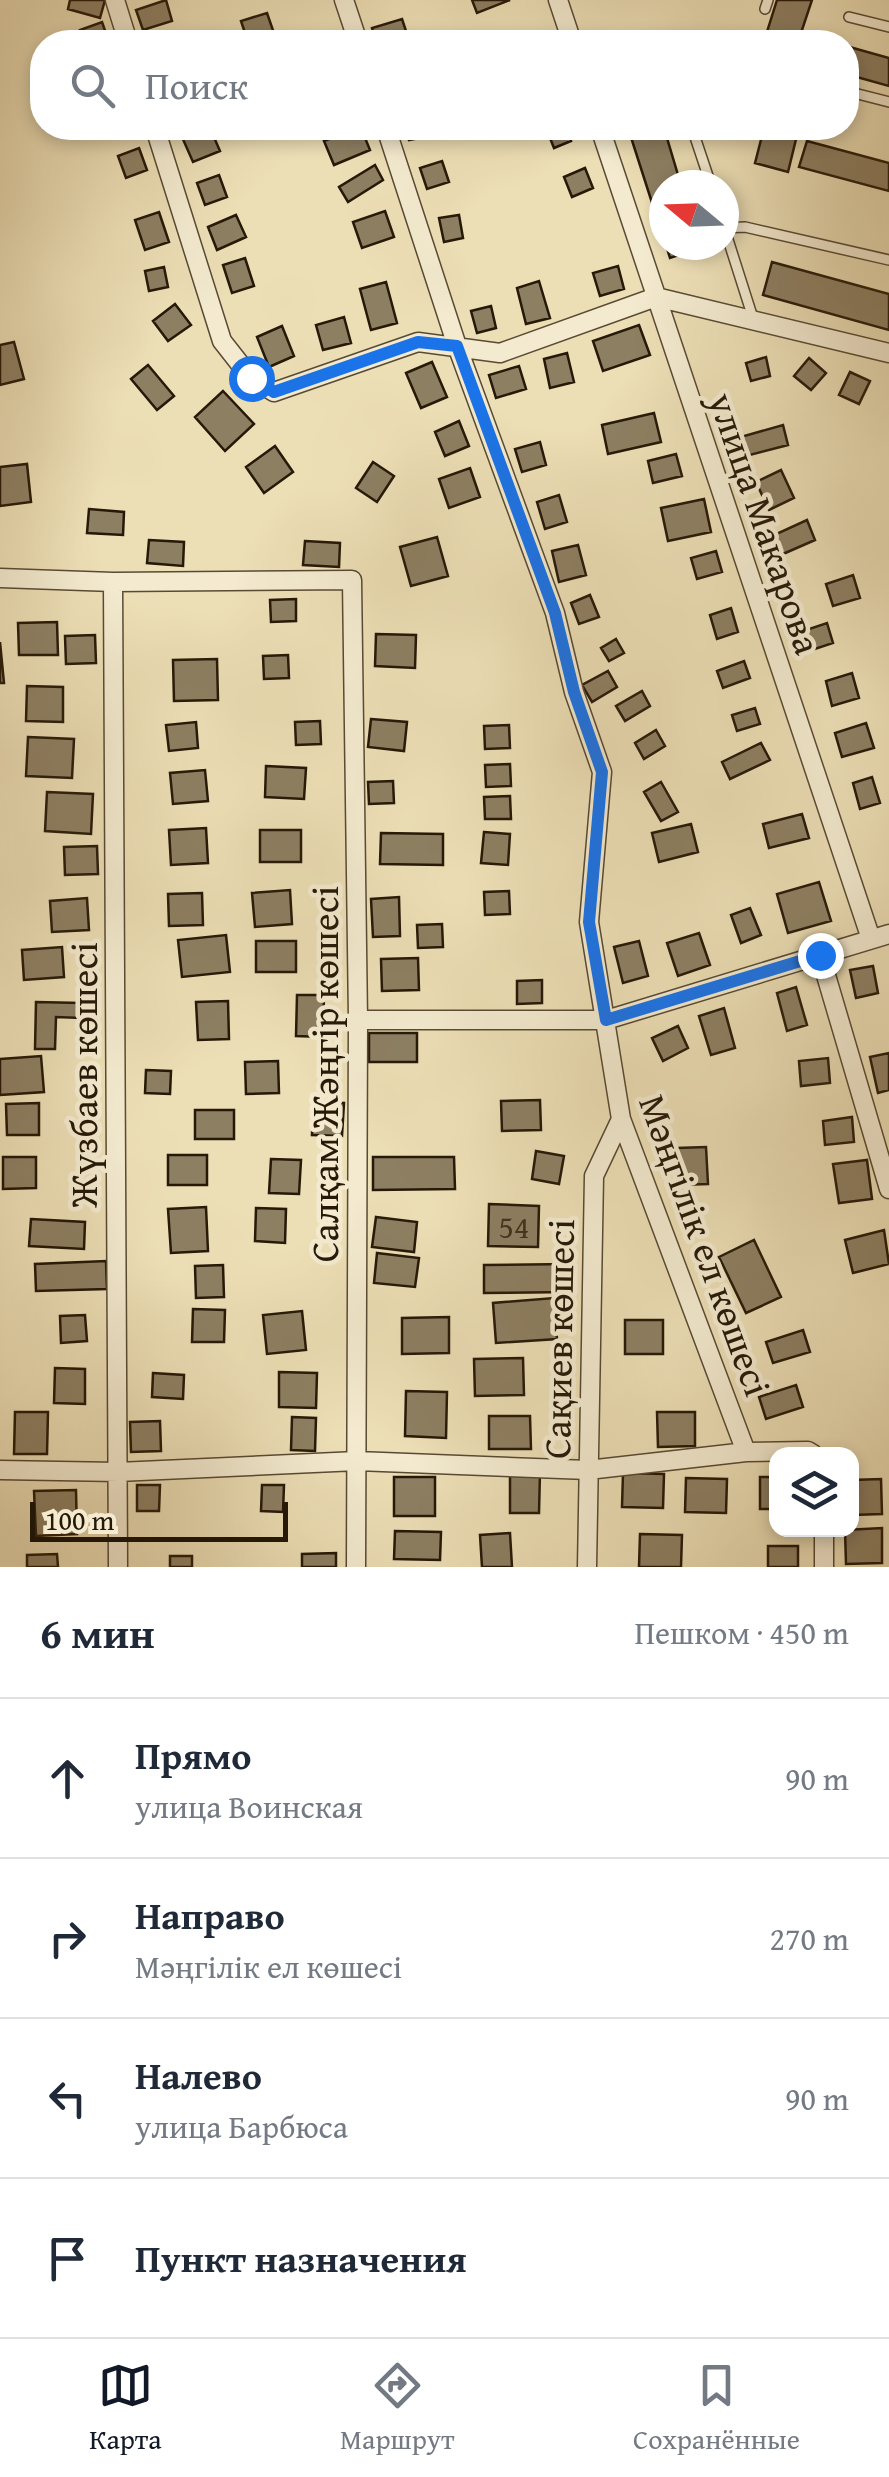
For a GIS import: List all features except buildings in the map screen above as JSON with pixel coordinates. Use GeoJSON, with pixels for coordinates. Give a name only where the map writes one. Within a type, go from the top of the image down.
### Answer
{"type":"FeatureCollection","features":[{"type":"Feature","properties":{"kind":"street"},"geometry":{"type":"LineString","coordinates":[[114,0],[124,30]]}},
{"type":"Feature","properties":{"kind":"street"},"geometry":{"type":"LineString","coordinates":[[344,0],[354,30]]}},
{"type":"Feature","properties":{"kind":"street"},"geometry":{"type":"LineString","coordinates":[[558,0],[568,30]]}},
{"type":"Feature","properties":{"kind":"street"},"geometry":{"type":"LineString","coordinates":[[159,140],[222,341],[251,378],[274,392],[418,342],[500,353],[656,297],[889,353]]}},
{"type":"Feature","properties":{"kind":"street","name":"Мәңгілік ел көшесі"},"geometry":{"type":"LineString","coordinates":[[390,140],[457,346],[555,613],[574,692],[602,772],[589,922],[620,1119],[746,1452],[769,1452]]}},
{"type":"Feature","properties":{"kind":"street","name":"улица Макарова"},"geometry":{"type":"LineString","coordinates":[[604,140],[880,936]]}},
{"type":"Feature","properties":{"kind":"street"},"geometry":{"type":"LineString","coordinates":[[0,578],[113,582]]}},
{"type":"Feature","properties":{"kind":"street","name":"Салқам Жәңгір көшесі"},"geometry":{"type":"LineString","coordinates":[[113,582],[352,580],[358,1020],[356,1567]]}},
{"type":"Feature","properties":{"kind":"street","name":"Жүзбаев көшесі"},"geometry":{"type":"LineString","coordinates":[[113,582],[118,1567]]}},
{"type":"Feature","properties":{"kind":"street"},"geometry":{"type":"LineString","coordinates":[[358,1020],[606,1020],[880,936]]}},
{"type":"Feature","properties":{"kind":"street"},"geometry":{"type":"LineString","coordinates":[[820,955],[885,1160],[889,1189]]}},
{"type":"Feature","properties":{"kind":"street","name":"Сақиев көшесі"},"geometry":{"type":"LineString","coordinates":[[587,1567],[594,1176],[620,1119]]}},
{"type":"Feature","properties":{"kind":"street"},"geometry":{"type":"LineString","coordinates":[[0,1470],[118,1472],[357,1461],[588,1470],[746,1452]]}},
{"type":"Feature","properties":{"kind":"street"},"geometry":{"type":"LineString","coordinates":[[824,1537],[824,1567]]}},
{"type":"Feature","properties":{"kind":"lane"},"geometry":{"type":"LineString","coordinates":[[849,17],[889,27]]}},
{"type":"Feature","properties":{"kind":"lane"},"geometry":{"type":"LineString","coordinates":[[859,94],[889,102]]}},
{"type":"Feature","properties":{"kind":"lane"},"geometry":{"type":"LineString","coordinates":[[696,140],[705,170]]}},
{"type":"Feature","properties":{"kind":"lane"},"geometry":{"type":"LineString","coordinates":[[739,227],[889,260]]}},
{"type":"Feature","properties":{"kind":"lane"},"geometry":{"type":"LineString","coordinates":[[734,260],[754,320]]}},
{"type":"Feature","properties":{"kind":"route"},"geometry":{"type":"LineString","coordinates":[[251,378],[274,392],[418,342],[457,346],[555,613],[574,692],[602,772],[589,922],[606,1020],[820,955]]}}]}
